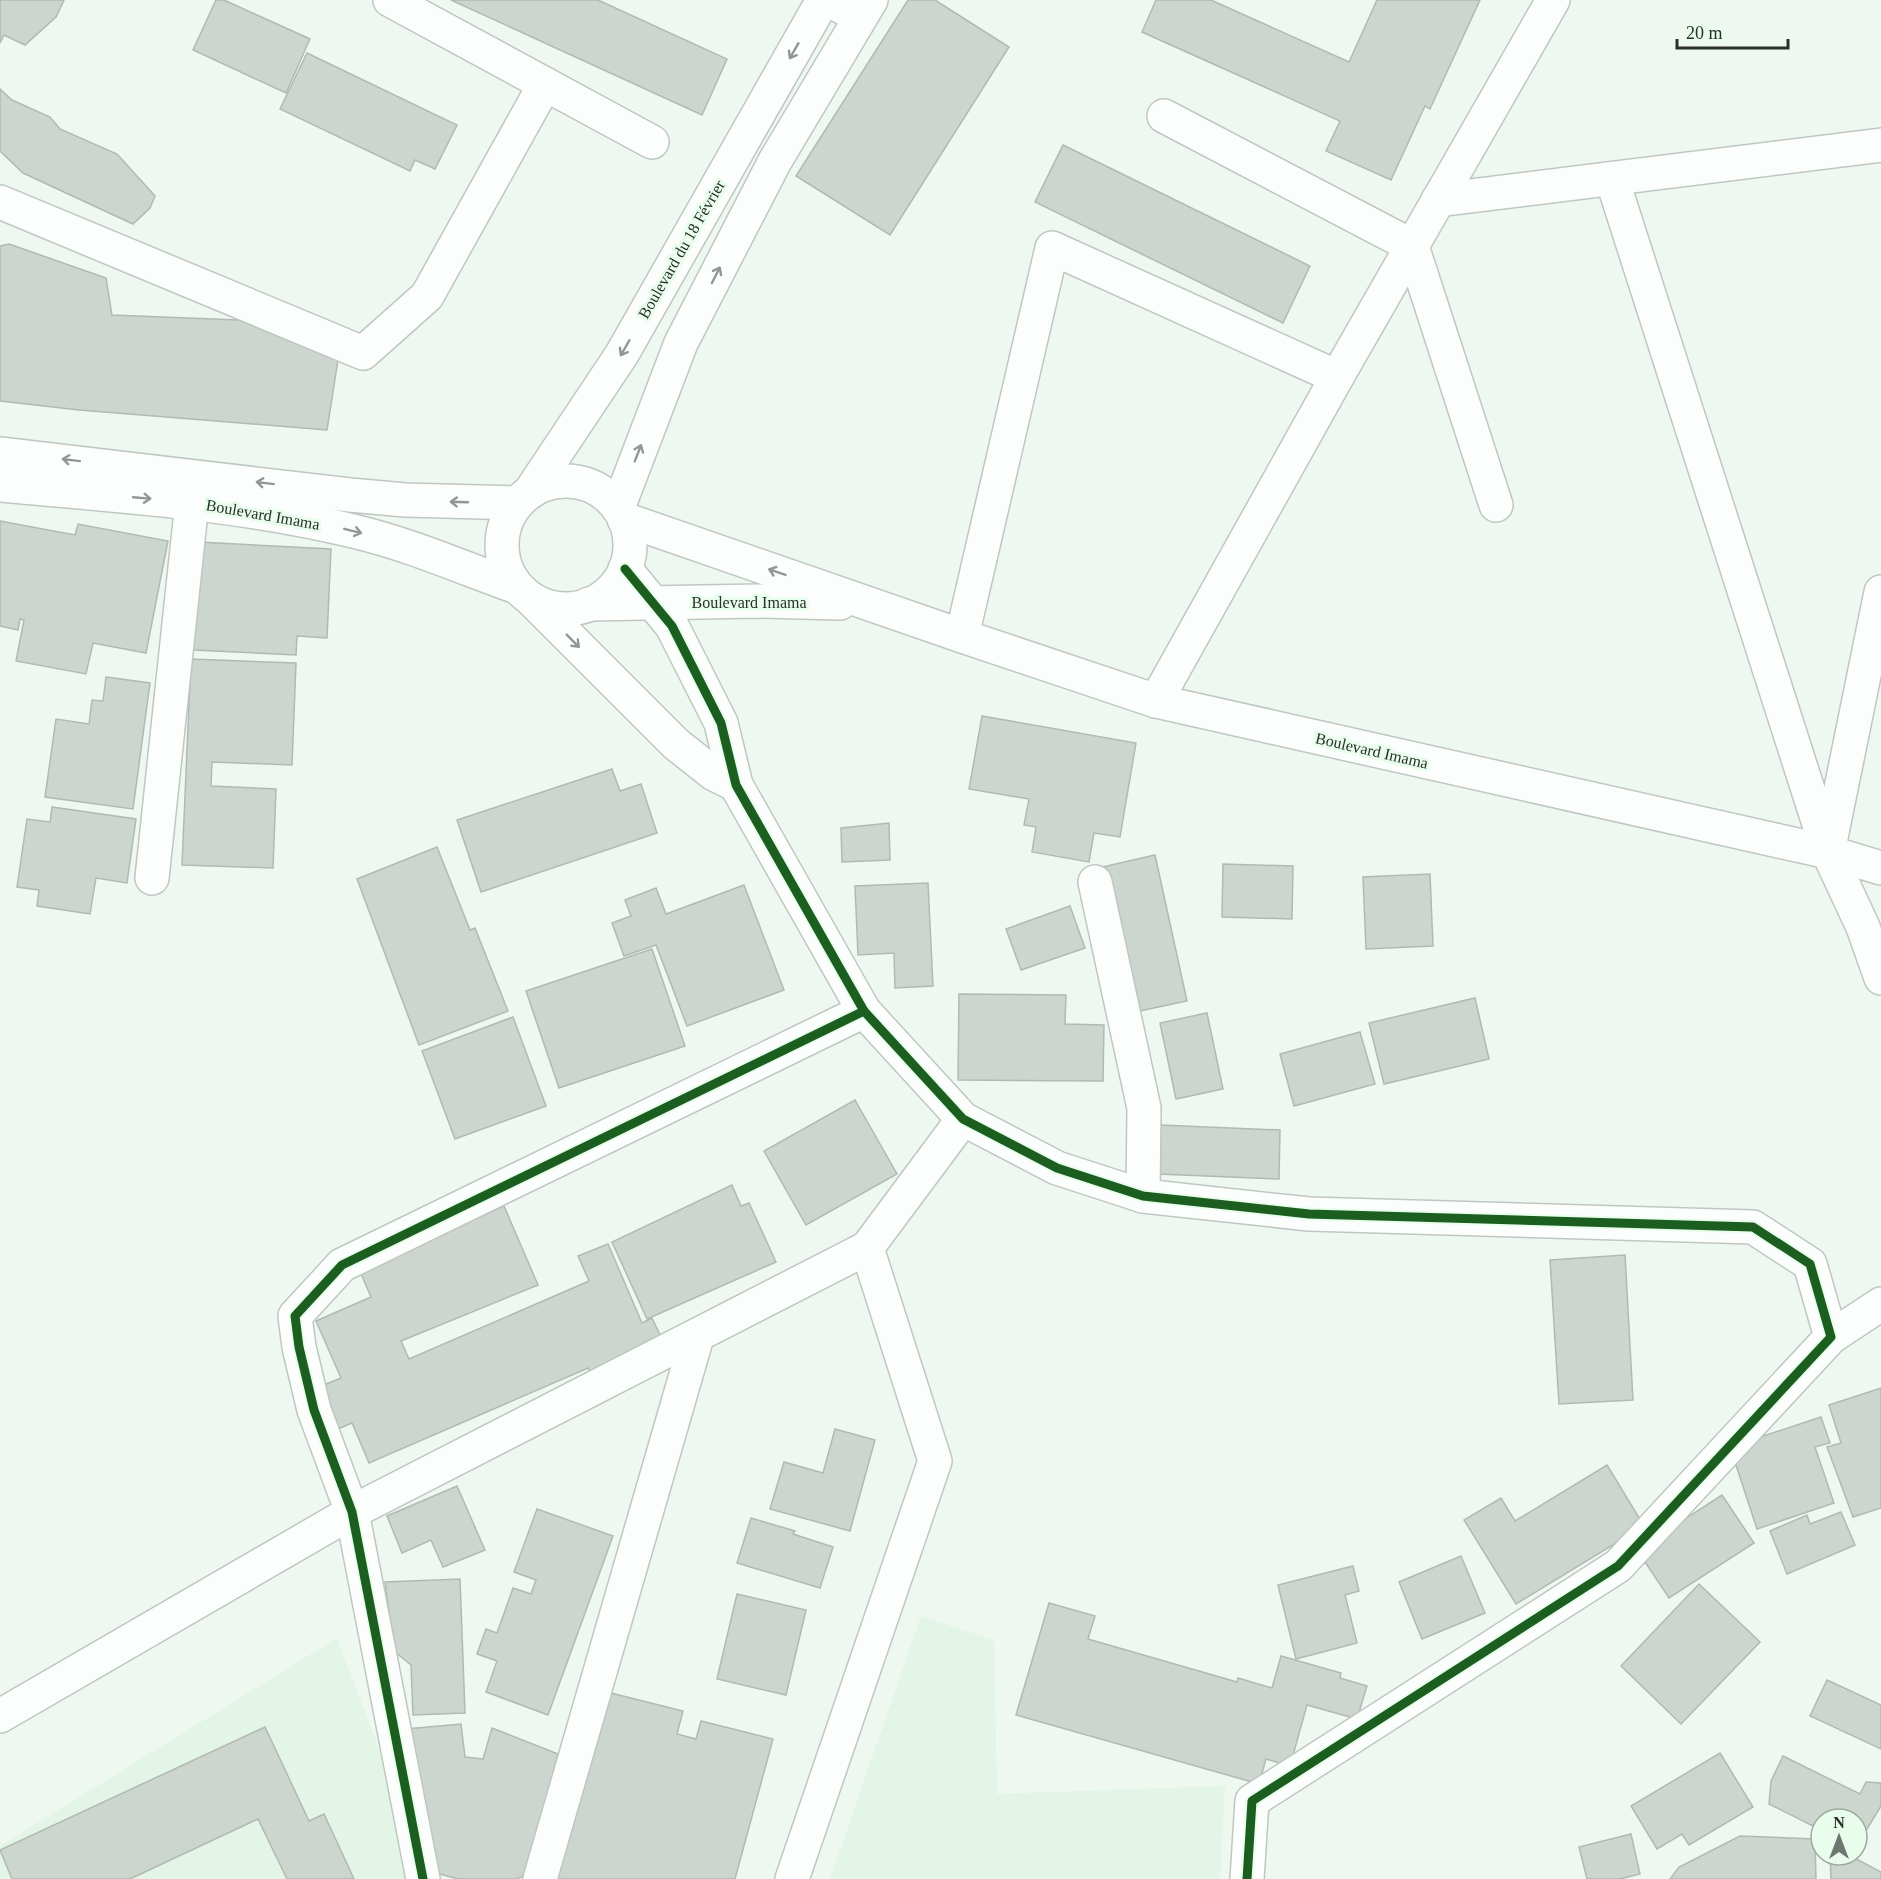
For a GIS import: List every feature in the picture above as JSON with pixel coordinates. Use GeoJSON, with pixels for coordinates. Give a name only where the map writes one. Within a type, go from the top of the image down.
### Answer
{"type":"FeatureCollection","features":[{"type":"Feature","properties":{"kind":"street"},"geometry":{"type":"LineString","coordinates":[[390,0],[652,142]]}},
{"type":"Feature","properties":{"kind":"street","name":"Boulevard du 18 Février"},"geometry":{"type":"LineString","coordinates":[[524,497],[622,354],[823,0]]}},
{"type":"Feature","properties":{"kind":"street"},"geometry":{"type":"LineString","coordinates":[[621,514],[681,343],[774,161],[865,9],[829,0]]}},
{"type":"Feature","properties":{"kind":"street"},"geometry":{"type":"LineString","coordinates":[[1156,700],[1337,377],[1553,0]]}},
{"type":"Feature","properties":{"kind":"street"},"geometry":{"type":"LineString","coordinates":[[0,202],[363,353],[427,296],[546,84]]}},
{"type":"Feature","properties":{"kind":"street"},"geometry":{"type":"LineString","coordinates":[[1164,116],[1412,246],[1497,505]]}},
{"type":"Feature","properties":{"kind":"street"},"geometry":{"type":"LineString","coordinates":[[1438,200],[1881,145]]}},
{"type":"Feature","properties":{"kind":"street"},"geometry":{"type":"LineString","coordinates":[[1612,179],[1828,852],[1863,927],[1881,978]]}},
{"type":"Feature","properties":{"kind":"street"},"geometry":{"type":"LineString","coordinates":[[962,636],[1052,248],[1337,377]]}},
{"type":"Feature","properties":{"kind":"street","name":"Boulevard Imama"},"geometry":{"type":"LineString","coordinates":[[0,454],[62,459],[361,496],[524,497]]}},
{"type":"Feature","properties":{"kind":"street"},"geometry":{"type":"LineString","coordinates":[[525,593],[550,608],[570,609],[589,604],[604,596],[617,584],[625,569],[629,535],[621,514],[607,496],[577,482],[544,484],[524,497],[507,518],[502,536],[502,554],[507,572],[525,593],[676,744],[714,774],[736,785]]}},
{"type":"Feature","properties":{"kind":"street","name":"Boulevard Imama"},"geometry":{"type":"LineString","coordinates":[[0,485],[192,502],[281,515],[355,531],[433,555],[525,593]]}},
{"type":"Feature","properties":{"kind":"street"},"geometry":{"type":"LineString","coordinates":[[152,878],[192,502]]}},
{"type":"Feature","properties":{"kind":"street","name":"Boulevard Imama"},"geometry":{"type":"LineString","coordinates":[[621,514],[962,636],[1156,700],[1828,852],[1881,867]]}},
{"type":"Feature","properties":{"kind":"street"},"geometry":{"type":"LineString","coordinates":[[625,569],[672,626],[721,723],[736,785],[864,1011],[963,1119],[1057,1168],[1143,1196],[1309,1214],[1753,1227],[1810,1264],[1831,1337]]}},
{"type":"Feature","properties":{"kind":"street"},"geometry":{"type":"LineString","coordinates":[[1828,852],[1881,592]]}},
{"type":"Feature","properties":{"kind":"street","name":"Boulevard Imama"},"geometry":{"type":"LineString","coordinates":[[589,604],[653,602],[872,604]]}},
{"type":"Feature","properties":{"kind":"street"},"geometry":{"type":"LineString","coordinates":[[1095,882],[1144,1108],[1143,1196]]}},
{"type":"Feature","properties":{"kind":"street"},"geometry":{"type":"LineString","coordinates":[[423,1879],[352,1512],[314,1410],[299,1347],[295,1316],[342,1265],[864,1011]]}},
{"type":"Feature","properties":{"kind":"street"},"geometry":{"type":"LineString","coordinates":[[0,1716],[352,1512],[867,1248],[963,1119]]}},
{"type":"Feature","properties":{"kind":"street"},"geometry":{"type":"LineString","coordinates":[[792,1879],[935,1461],[867,1248]]}},
{"type":"Feature","properties":{"kind":"street"},"geometry":{"type":"LineString","coordinates":[[1247,1879],[1252,1801],[1618,1566],[1831,1337],[1881,1304]]}},
{"type":"Feature","properties":{"kind":"street"},"geometry":{"type":"LineString","coordinates":[[540,1879],[697,1337]]}},
{"type":"Feature","properties":{"kind":"shaded area"},"geometry":{"type":"Polygon","coordinates":[[[921,1616],[994,1640],[997,1794],[1225,1786],[1220,1879],[830,1879],[921,1616]]]}},
{"type":"Feature","properties":{"kind":"shaded area"},"geometry":{"type":"Polygon","coordinates":[[[337,1638],[386,1767],[413,1879],[0,1879],[0,1846],[337,1638]]]}},
{"type":"Feature","properties":{"kind":"building"},"geometry":{"type":"Polygon","coordinates":[[[0,0],[64,0],[56,17],[25,45],[4,35],[0,43],[0,0]]]}},
{"type":"Feature","properties":{"kind":"building"},"geometry":{"type":"Polygon","coordinates":[[[216,0],[224,0],[310,39],[286,93],[193,50],[216,0]]]}},
{"type":"Feature","properties":{"kind":"building"},"geometry":{"type":"Polygon","coordinates":[[[451,0],[598,0],[727,59],[702,115],[451,0]]]}},
{"type":"Feature","properties":{"kind":"building"},"geometry":{"type":"Polygon","coordinates":[[[908,0],[935,0],[1009,47],[890,235],[796,176],[908,0]]]}},
{"type":"Feature","properties":{"kind":"building"},"geometry":{"type":"Polygon","coordinates":[[[1156,0],[1211,0],[1349,62],[1377,0],[1480,0],[1430,109],[1425,106],[1391,180],[1326,151],[1340,121],[1142,32],[1156,0]]]}},
{"type":"Feature","properties":{"kind":"building"},"geometry":{"type":"Polygon","coordinates":[[[307,53],[457,125],[435,169],[415,160],[410,171],[280,109],[307,53]]]}},
{"type":"Feature","properties":{"kind":"building"},"geometry":{"type":"Polygon","coordinates":[[[0,89],[12,100],[50,117],[60,129],[117,154],[155,196],[150,208],[133,224],[23,173],[0,151],[0,89]]]}},
{"type":"Feature","properties":{"kind":"building"},"geometry":{"type":"Polygon","coordinates":[[[1063,145],[1310,266],[1283,323],[1035,202],[1063,145]]]}},
{"type":"Feature","properties":{"kind":"building"},"geometry":{"type":"Polygon","coordinates":[[[9,244],[106,278],[112,315],[239,320],[338,360],[327,430],[79,410],[0,401],[0,246],[9,244]]]}},
{"type":"Feature","properties":{"kind":"building"},"geometry":{"type":"Polygon","coordinates":[[[0,521],[75,535],[78,524],[168,541],[146,653],[93,643],[86,674],[16,661],[24,620],[20,619],[18,630],[0,626],[0,521]]]}},
{"type":"Feature","properties":{"kind":"building"},"geometry":{"type":"Polygon","coordinates":[[[199,542],[331,549],[327,638],[297,636],[296,655],[193,650],[199,542]]]}},
{"type":"Feature","properties":{"kind":"building"},"geometry":{"type":"Polygon","coordinates":[[[191,659],[296,663],[292,765],[212,762],[211,786],[276,789],[273,868],[182,865],[191,659]]]}},
{"type":"Feature","properties":{"kind":"building"},"geometry":{"type":"Polygon","coordinates":[[[106,677],[150,683],[133,809],[45,797],[56,719],[89,724],[92,700],[103,701],[106,677]]]}},
{"type":"Feature","properties":{"kind":"building"},"geometry":{"type":"Polygon","coordinates":[[[982,716],[1136,743],[1120,837],[1094,833],[1089,862],[1032,852],[1036,827],[1024,825],[1029,799],[969,789],[982,716]]]}},
{"type":"Feature","properties":{"kind":"building"},"geometry":{"type":"Polygon","coordinates":[[[612,769],[620,791],[641,784],[657,833],[481,892],[457,820],[612,769]]]}},
{"type":"Feature","properties":{"kind":"building"},"geometry":{"type":"Polygon","coordinates":[[[52,807],[136,819],[127,883],[96,878],[90,914],[37,906],[39,890],[17,887],[27,819],[50,822],[52,807]]]}},
{"type":"Feature","properties":{"kind":"building"},"geometry":{"type":"Polygon","coordinates":[[[889,823],[890,860],[842,862],[841,828],[889,823]]]}},
{"type":"Feature","properties":{"kind":"building"},"geometry":{"type":"Polygon","coordinates":[[[437,847],[470,930],[475,928],[508,1011],[419,1045],[357,879],[437,847]]]}},
{"type":"Feature","properties":{"kind":"building"},"geometry":{"type":"Polygon","coordinates":[[[1155,855],[1187,1001],[1130,1013],[1098,868],[1155,855]]]}},
{"type":"Feature","properties":{"kind":"building"},"geometry":{"type":"Polygon","coordinates":[[[1223,864],[1293,866],[1292,919],[1222,917],[1223,864]]]}},
{"type":"Feature","properties":{"kind":"building"},"geometry":{"type":"Polygon","coordinates":[[[1430,874],[1433,946],[1366,949],[1363,877],[1430,874]]]}},
{"type":"Feature","properties":{"kind":"building"},"geometry":{"type":"Polygon","coordinates":[[[928,883],[933,986],[895,988],[894,953],[858,955],[855,886],[928,883]]]}},
{"type":"Feature","properties":{"kind":"building"},"geometry":{"type":"Polygon","coordinates":[[[744,885],[784,990],[687,1026],[656,945],[624,956],[612,923],[631,916],[625,900],[656,888],[666,914],[744,885]]]}},
{"type":"Feature","properties":{"kind":"building"},"geometry":{"type":"Polygon","coordinates":[[[1070,906],[1085,948],[1021,970],[1006,929],[1070,906]]]}},
{"type":"Feature","properties":{"kind":"building"},"geometry":{"type":"Polygon","coordinates":[[[652,949],[685,1046],[559,1088],[526,991],[652,949]]]}},
{"type":"Feature","properties":{"kind":"building"},"geometry":{"type":"Polygon","coordinates":[[[959,994],[1066,995],[1065,1024],[1104,1025],[1103,1081],[958,1080],[959,994]]]}},
{"type":"Feature","properties":{"kind":"building"},"geometry":{"type":"Polygon","coordinates":[[[1475,998],[1489,1059],[1384,1084],[1369,1023],[1475,998]]]}},
{"type":"Feature","properties":{"kind":"building"},"geometry":{"type":"Polygon","coordinates":[[[1207,1013],[1223,1089],[1176,1099],[1160,1023],[1207,1013]]]}},
{"type":"Feature","properties":{"kind":"building"},"geometry":{"type":"Polygon","coordinates":[[[513,1017],[546,1106],[455,1139],[422,1051],[513,1017]]]}},
{"type":"Feature","properties":{"kind":"building"},"geometry":{"type":"Polygon","coordinates":[[[1360,1032],[1375,1084],[1294,1106],[1280,1054],[1360,1032]]]}},
{"type":"Feature","properties":{"kind":"building"},"geometry":{"type":"Polygon","coordinates":[[[855,1100],[897,1174],[806,1225],[764,1151],[855,1100]]]}},
{"type":"Feature","properties":{"kind":"building"},"geometry":{"type":"Polygon","coordinates":[[[1160,1125],[1280,1130],[1279,1179],[1158,1174],[1160,1125]]]}},
{"type":"Feature","properties":{"kind":"building"},"geometry":{"type":"Polygon","coordinates":[[[732,1185],[741,1206],[749,1203],[776,1262],[647,1319],[612,1242],[732,1185]]]}},
{"type":"Feature","properties":{"kind":"building"},"geometry":{"type":"Polygon","coordinates":[[[504,1206],[538,1285],[401,1341],[409,1359],[589,1281],[578,1256],[608,1244],[642,1323],[652,1318],[663,1341],[590,1373],[588,1368],[369,1463],[352,1423],[338,1429],[319,1387],[341,1378],[316,1321],[371,1297],[359,1269],[504,1206]]]}},
{"type":"Feature","properties":{"kind":"building"},"geometry":{"type":"Polygon","coordinates":[[[1625,1255],[1633,1400],[1559,1404],[1550,1260],[1625,1255]]]}},
{"type":"Feature","properties":{"kind":"building"},"geometry":{"type":"Polygon","coordinates":[[[1881,1388],[1881,1508],[1853,1517],[1827,1447],[1841,1443],[1829,1405],[1881,1388]]]}},
{"type":"Feature","properties":{"kind":"building"},"geometry":{"type":"Polygon","coordinates":[[[1821,1417],[1830,1443],[1815,1447],[1834,1503],[1757,1529],[1730,1447],[1821,1417]]]}},
{"type":"Feature","properties":{"kind":"building"},"geometry":{"type":"Polygon","coordinates":[[[835,1429],[875,1440],[850,1531],[770,1509],[784,1462],[823,1473],[835,1429]]]}},
{"type":"Feature","properties":{"kind":"building"},"geometry":{"type":"Polygon","coordinates":[[[1607,1465],[1644,1526],[1516,1604],[1464,1520],[1501,1498],[1515,1521],[1607,1465]]]}},
{"type":"Feature","properties":{"kind":"building"},"geometry":{"type":"Polygon","coordinates":[[[457,1486],[485,1550],[443,1567],[431,1540],[402,1553],[387,1516],[457,1486]]]}},
{"type":"Feature","properties":{"kind":"building"},"geometry":{"type":"Polygon","coordinates":[[[1722,1495],[1754,1543],[1669,1598],[1637,1550],[1722,1495]]]}},
{"type":"Feature","properties":{"kind":"building"},"geometry":{"type":"Polygon","coordinates":[[[537,1509],[613,1536],[548,1715],[486,1692],[497,1661],[477,1654],[486,1629],[497,1633],[513,1588],[531,1594],[536,1580],[514,1572],[537,1509]]]}},
{"type":"Feature","properties":{"kind":"building"},"geometry":{"type":"Polygon","coordinates":[[[1841,1512],[1855,1545],[1787,1574],[1770,1531],[1807,1515],[1810,1524],[1841,1512]]]}},
{"type":"Feature","properties":{"kind":"building"},"geometry":{"type":"Polygon","coordinates":[[[751,1518],[795,1531],[793,1534],[833,1547],[820,1588],[737,1563],[751,1518]]]}},
{"type":"Feature","properties":{"kind":"building"},"geometry":{"type":"Polygon","coordinates":[[[1461,1556],[1485,1613],[1422,1639],[1399,1582],[1461,1556]]]}},
{"type":"Feature","properties":{"kind":"building"},"geometry":{"type":"Polygon","coordinates":[[[1353,1566],[1359,1591],[1345,1595],[1357,1643],[1296,1659],[1278,1585],[1353,1566]]]}},
{"type":"Feature","properties":{"kind":"building"},"geometry":{"type":"Polygon","coordinates":[[[460,1579],[465,1713],[413,1715],[411,1665],[394,1651],[385,1582],[460,1579]]]}},
{"type":"Feature","properties":{"kind":"building"},"geometry":{"type":"Polygon","coordinates":[[[1699,1584],[1760,1642],[1681,1724],[1621,1666],[1699,1584]]]}},
{"type":"Feature","properties":{"kind":"building"},"geometry":{"type":"Polygon","coordinates":[[[737,1594],[806,1610],[786,1695],[717,1679],[737,1594]]]}},
{"type":"Feature","properties":{"kind":"building"},"geometry":{"type":"Polygon","coordinates":[[[1049,1603],[1095,1616],[1088,1639],[1237,1682],[1238,1678],[1272,1688],[1281,1656],[1341,1673],[1340,1678],[1367,1686],[1357,1719],[1307,1705],[1290,1766],[1266,1759],[1259,1784],[1016,1715],[1049,1603]]]}},
{"type":"Feature","properties":{"kind":"building"},"geometry":{"type":"Polygon","coordinates":[[[1827,1680],[1881,1705],[1881,1749],[1810,1716],[1827,1680]]]}},
{"type":"Feature","properties":{"kind":"building"},"geometry":{"type":"Polygon","coordinates":[[[603,1691],[683,1711],[677,1734],[696,1739],[701,1721],[773,1739],[735,1879],[553,1879],[603,1691]]]}},
{"type":"Feature","properties":{"kind":"building"},"geometry":{"type":"Polygon","coordinates":[[[461,1724],[465,1757],[483,1759],[492,1728],[558,1754],[531,1860],[522,1877],[516,1879],[458,1879],[432,1872],[406,1729],[461,1724]]]}},
{"type":"Feature","properties":{"kind":"building"},"geometry":{"type":"Polygon","coordinates":[[[265,1727],[309,1821],[324,1814],[354,1879],[287,1879],[258,1819],[130,1879],[12,1879],[0,1850],[265,1727]]]}},
{"type":"Feature","properties":{"kind":"building"},"geometry":{"type":"Polygon","coordinates":[[[1720,1753],[1753,1807],[1689,1845],[1682,1834],[1657,1849],[1631,1806],[1720,1753]]]}},
{"type":"Feature","properties":{"kind":"building"},"geometry":{"type":"Polygon","coordinates":[[[1783,1756],[1860,1794],[1866,1782],[1881,1783],[1881,1806],[1869,1826],[1869,1807],[1809,1807],[1809,1824],[1769,1804],[1771,1781],[1783,1756]]]}},
{"type":"Feature","properties":{"kind":"building"},"geometry":{"type":"Polygon","coordinates":[[[1631,1834],[1640,1874],[1620,1879],[1587,1879],[1579,1847],[1631,1834]]]}},
{"type":"Feature","properties":{"kind":"building"},"geometry":{"type":"Polygon","coordinates":[[[1740,1836],[1809,1839],[1809,1867],[1816,1867],[1816,1879],[1670,1879],[1679,1867],[1740,1836]]]}},
{"type":"Feature","properties":{"kind":"building"},"geometry":{"type":"Polygon","coordinates":[[[1869,1866],[1881,1872],[1881,1879],[1831,1879],[1830,1867],[1869,1866]]]}},
{"type":"Feature","properties":{"kind":"cycle path"},"geometry":{"type":"LineString","coordinates":[[625,569],[672,626],[721,723],[736,785],[864,1011],[963,1119],[1057,1168],[1143,1196],[1309,1214],[1753,1227],[1810,1264],[1831,1337],[1618,1566],[1252,1801],[1247,1879]]}},
{"type":"Feature","properties":{"kind":"cycle path"},"geometry":{"type":"LineString","coordinates":[[423,1879],[352,1512],[314,1410],[299,1347],[295,1316],[342,1265],[864,1011]]}}]}
